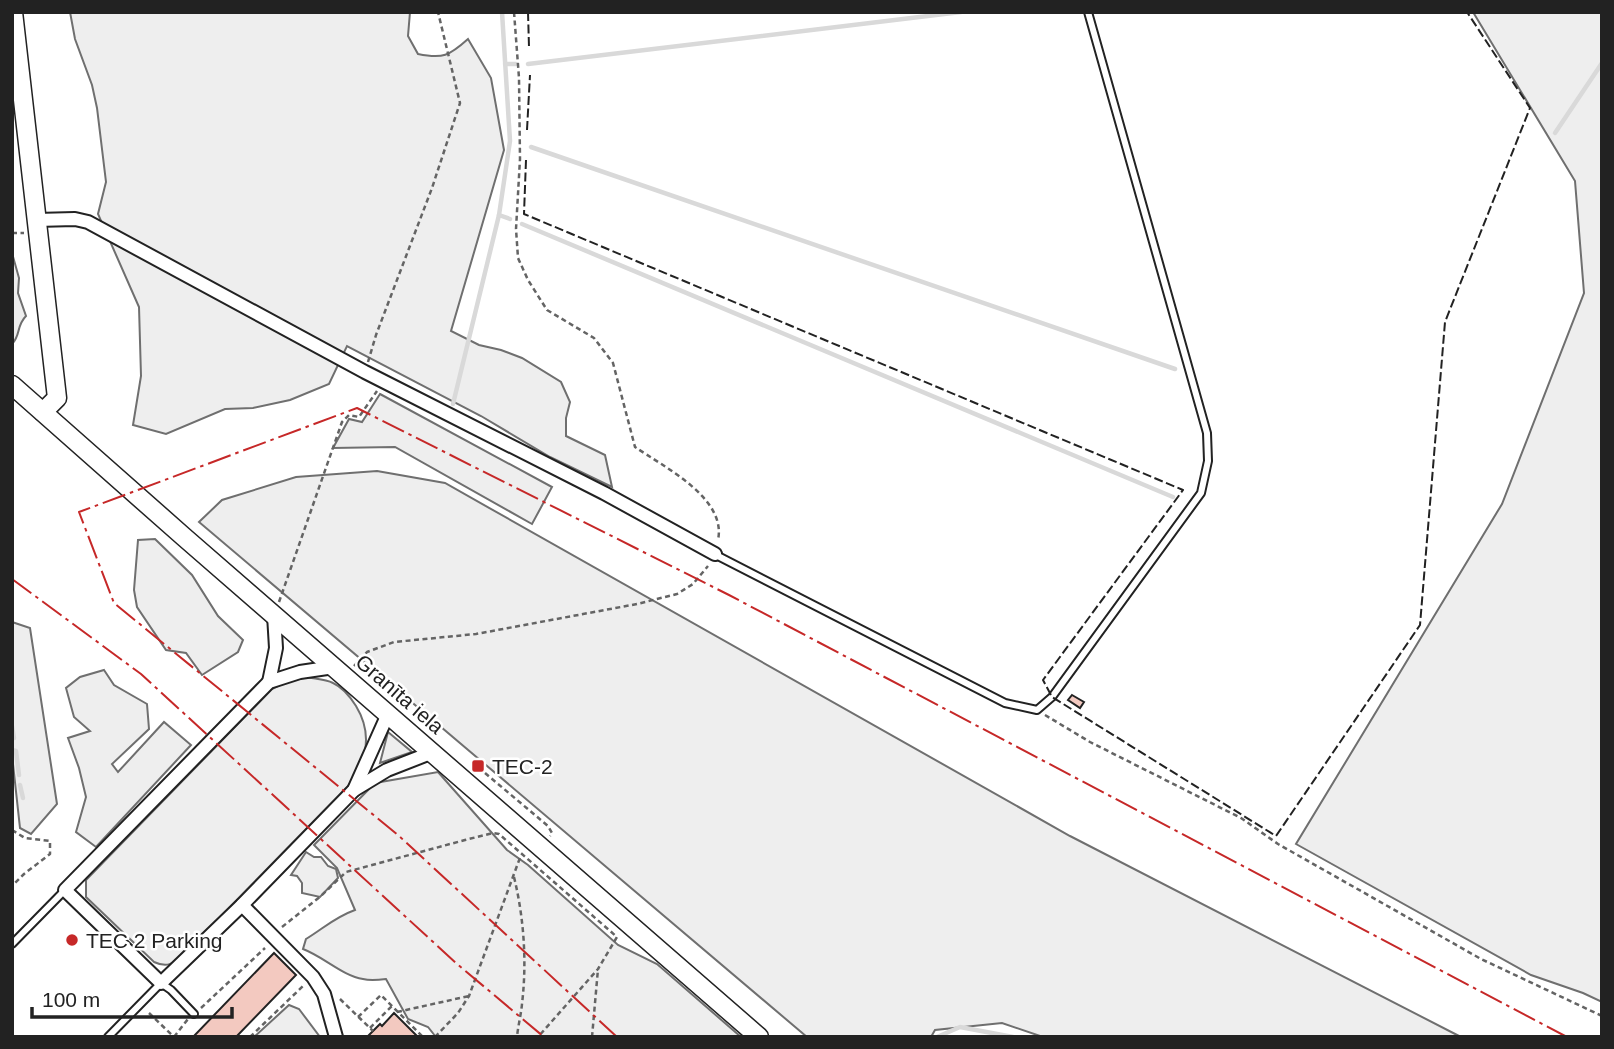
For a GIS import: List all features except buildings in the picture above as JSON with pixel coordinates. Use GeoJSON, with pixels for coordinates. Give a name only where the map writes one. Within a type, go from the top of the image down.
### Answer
{"type":"FeatureCollection","features":[{"type":"Feature","properties":{"kind":"main road"},"geometry":{"type":"LineString","coordinates":[[13,12],[57,398],[43,412]]}},
{"type":"Feature","properties":{"kind":"main road","name":"Granīta iela"},"geometry":{"type":"LineString","coordinates":[[12,384],[759,1037]]}},
{"type":"Feature","properties":{"kind":"street"},"geometry":{"type":"LineString","coordinates":[[36,220],[75,219],[88,222],[365,372],[604,493],[715,554]]}},
{"type":"Feature","properties":{"kind":"street"},"geometry":{"type":"LineString","coordinates":[[269,682],[276,648],[274,615]]}},
{"type":"Feature","properties":{"kind":"street"},"geometry":{"type":"LineString","coordinates":[[339,672],[300,672],[269,682],[65,890],[161,983],[242,905],[354,790],[387,771],[433,752]]}},
{"type":"Feature","properties":{"kind":"street"},"geometry":{"type":"LineString","coordinates":[[354,790],[388,713]]}},
{"type":"Feature","properties":{"kind":"street"},"geometry":{"type":"LineString","coordinates":[[242,905],[313,977],[324,994],[336,1037]]}},
{"type":"Feature","properties":{"kind":"lane"},"geometry":{"type":"LineString","coordinates":[[715,554],[1005,703],[1037,710],[1052,697],[1201,493],[1208,461],[1206,433],[1088,12]]}},
{"type":"Feature","properties":{"kind":"lane"},"geometry":{"type":"LineString","coordinates":[[12,944],[65,890]]}},
{"type":"Feature","properties":{"kind":"lane"},"geometry":{"type":"LineString","coordinates":[[108,1037],[161,983],[194,1014]]}},
{"type":"Feature","properties":{"kind":"path"},"geometry":{"type":"LineString","coordinates":[[365,372],[460,103],[438,12]]}},
{"type":"Feature","properties":{"kind":"path"},"geometry":{"type":"LineString","coordinates":[[339,672],[367,652],[394,642],[476,634],[677,594],[693,584],[706,570],[715,554],[720,533],[713,510],[693,485],[635,447],[613,363],[594,338],[547,310],[518,258],[516,229],[520,159],[519,78],[514,12]]}},
{"type":"Feature","properties":{"kind":"path"},"geometry":{"type":"LineString","coordinates":[[274,615],[342,422],[349,415],[359,417],[384,381]]}},
{"type":"Feature","properties":{"kind":"path"},"geometry":{"type":"LineString","coordinates":[[1037,710],[1090,742],[1241,818],[1278,844],[1481,959],[1602,1016]]}},
{"type":"Feature","properties":{"kind":"path"},"geometry":{"type":"LineString","coordinates":[[485,773],[548,826],[552,833],[549,839]]}},
{"type":"Feature","properties":{"kind":"path"},"geometry":{"type":"LineString","coordinates":[[12,830],[25,838],[50,841],[50,854],[12,886]]}},
{"type":"Feature","properties":{"kind":"path"},"geometry":{"type":"LineString","coordinates":[[149,1013],[174,1037],[194,1014],[274,937],[346,872],[493,833],[499,834],[530,860],[617,937],[598,969],[538,1037]]}},
{"type":"Feature","properties":{"kind":"path"},"geometry":{"type":"LineString","coordinates":[[435,1037],[458,1013],[469,996],[521,855]]}},
{"type":"Feature","properties":{"kind":"path"},"geometry":{"type":"LineString","coordinates":[[513,875],[520,905],[524,960],[517,1037]]}},
{"type":"Feature","properties":{"kind":"path"},"geometry":{"type":"LineString","coordinates":[[592,1037],[598,969]]}},
{"type":"Feature","properties":{"kind":"path"},"geometry":{"type":"LineString","coordinates":[[250,1037],[313,977]]}},
{"type":"Feature","properties":{"kind":"path"},"geometry":{"type":"LineString","coordinates":[[324,994],[336,996],[371,1030],[392,1006]]}},
{"type":"Feature","properties":{"kind":"path"},"geometry":{"type":"LineString","coordinates":[[358,1017],[381,995],[423,1037]]}},
{"type":"Feature","properties":{"kind":"path"},"geometry":{"type":"LineString","coordinates":[[397,1012],[469,996]]}},
{"type":"Feature","properties":{"kind":"path"},"geometry":{"type":"LineString","coordinates":[[439,1033],[443,1037]]}},
{"type":"Feature","properties":{"kind":"shaded area"},"geometry":{"type":"Polygon","coordinates":[[[70,12],[410,12],[408,36],[418,54],[445,55],[468,39],[491,78],[504,150],[451,331],[479,345],[522,358],[561,382],[570,402],[566,418],[566,436],[605,455],[612,487],[550,457],[481,416],[347,346],[329,384],[290,400],[253,408],[225,409],[166,434],[133,425],[141,376],[139,307],[98,214],[106,182],[97,108],[92,85],[75,39],[70,12]]]}},
{"type":"Feature","properties":{"kind":"shaded area"},"geometry":{"type":"Polygon","coordinates":[[[1473,12],[1602,12],[1602,1002],[1531,975],[1296,844],[1502,504],[1584,293],[1575,181],[1473,12]]]}},
{"type":"Feature","properties":{"kind":"shaded area"},"geometry":{"type":"Polygon","coordinates":[[[12,253],[19,278],[18,293],[26,316],[12,344],[12,253]]]}},
{"type":"Feature","properties":{"kind":"shaded area"},"geometry":{"type":"Polygon","coordinates":[[[380,394],[552,487],[532,524],[395,447],[333,448],[349,419],[362,422],[380,394]]]}},
{"type":"Feature","properties":{"kind":"shaded area"},"geometry":{"type":"Polygon","coordinates":[[[377,471],[445,483],[1070,836],[1461,1037],[1043,1037],[1002,1023],[935,1030],[931,1037],[807,1037],[199,522],[222,500],[296,477],[377,471]]]}},
{"type":"Feature","properties":{"kind":"shaded area"},"geometry":{"type":"Polygon","coordinates":[[[155,539],[192,575],[218,616],[243,640],[238,652],[202,675],[186,653],[166,650],[137,607],[134,590],[138,540],[155,539]]]}},
{"type":"Feature","properties":{"kind":"shaded area"},"geometry":{"type":"Polygon","coordinates":[[[12,622],[30,628],[57,804],[31,834],[20,828],[12,755],[12,622]]]}},
{"type":"Feature","properties":{"kind":"shaded area"},"geometry":{"type":"Polygon","coordinates":[[[104,670],[114,685],[147,704],[149,729],[112,764],[118,772],[164,722],[191,745],[96,847],[76,832],[86,797],[68,738],[90,731],[74,717],[66,688],[80,677],[104,670]]]}},
{"type":"Feature","properties":{"kind":"shaded area"},"geometry":{"type":"Polygon","coordinates":[[[306,677],[336,685],[356,706],[365,727],[366,737],[360,767],[348,786],[183,955],[170,964],[154,962],[86,897],[86,880],[272,689],[290,680],[306,677]]]}},
{"type":"Feature","properties":{"kind":"shaded area"},"geometry":{"type":"Polygon","coordinates":[[[388,732],[412,752],[380,763],[388,732]]]}},
{"type":"Feature","properties":{"kind":"shaded area"},"geometry":{"type":"Polygon","coordinates":[[[438,772],[507,850],[528,865],[618,945],[657,964],[741,1037],[436,1037],[428,1027],[408,1019],[386,979],[369,980],[356,977],[303,949],[306,939],[335,919],[355,910],[337,868],[314,845],[375,783],[438,772]]]}},
{"type":"Feature","properties":{"kind":"shaded area"},"geometry":{"type":"Polygon","coordinates":[[[306,852],[314,857],[321,857],[328,866],[336,869],[338,878],[320,897],[302,893],[302,883],[297,876],[291,875],[306,852]]]}},
{"type":"Feature","properties":{"kind":"shaded area"},"geometry":{"type":"Polygon","coordinates":[[[289,1005],[299,1009],[320,1037],[254,1037],[289,1005]]]}},
{"type":"Feature","properties":{"kind":"waterway"},"geometry":{"type":"LineString","coordinates":[[453,404],[499,215],[510,141],[502,12]]}},
{"type":"Feature","properties":{"kind":"waterway"},"geometry":{"type":"LineString","coordinates":[[528,64],[961,12]]}},
{"type":"Feature","properties":{"kind":"waterway"},"geometry":{"type":"LineString","coordinates":[[1555,133],[1602,63]]}},
{"type":"Feature","properties":{"kind":"waterway"},"geometry":{"type":"LineString","coordinates":[[505,64],[516,64]]}},
{"type":"Feature","properties":{"kind":"waterway"},"geometry":{"type":"LineString","coordinates":[[531,147],[1175,369]]}},
{"type":"Feature","properties":{"kind":"waterway"},"geometry":{"type":"LineString","coordinates":[[499,215],[510,219]]}},
{"type":"Feature","properties":{"kind":"waterway"},"geometry":{"type":"LineString","coordinates":[[522,224],[1173,497]]}},
{"type":"Feature","properties":{"kind":"waterway"},"geometry":{"type":"LineString","coordinates":[[12,726],[14,738]]}},
{"type":"Feature","properties":{"kind":"waterway"},"geometry":{"type":"LineString","coordinates":[[12,750],[16,751],[19,775]]}},
{"type":"Feature","properties":{"kind":"waterway"},"geometry":{"type":"LineString","coordinates":[[20,785],[23,798]]}},
{"type":"Feature","properties":{"kind":"waterway"},"geometry":{"type":"LineString","coordinates":[[937,1037],[960,1027],[1013,1037]]}},
{"type":"Feature","properties":{"kind":"fence"},"geometry":{"type":"LineString","coordinates":[[528,12],[529,47]]}},
{"type":"Feature","properties":{"kind":"fence"},"geometry":{"type":"LineString","coordinates":[[526,160],[524,214],[1183,490],[1043,680],[1052,697],[1276,836],[1420,625],[1445,322],[1530,108],[1467,12]]}},
{"type":"Feature","properties":{"kind":"fence"},"geometry":{"type":"LineString","coordinates":[[527,130],[530,75]]}},
{"type":"Feature","properties":{"kind":"power"},"geometry":{"type":"LineString","coordinates":[[617,1037],[398,835],[114,603],[79,512],[357,408],[729,595],[1567,1037]]}},
{"type":"Feature","properties":{"kind":"power"},"geometry":{"type":"LineString","coordinates":[[12,579],[141,674],[456,963],[544,1037]]}},
{"type":"Feature","properties":{"kind":"place","name":"TEC-2"},"geometry":{"type":"Point","coordinates":[478,766]}},
{"type":"Feature","properties":{"kind":"place","name":"TEC 2 Parking"},"geometry":{"type":"Point","coordinates":[72,940]}}]}
